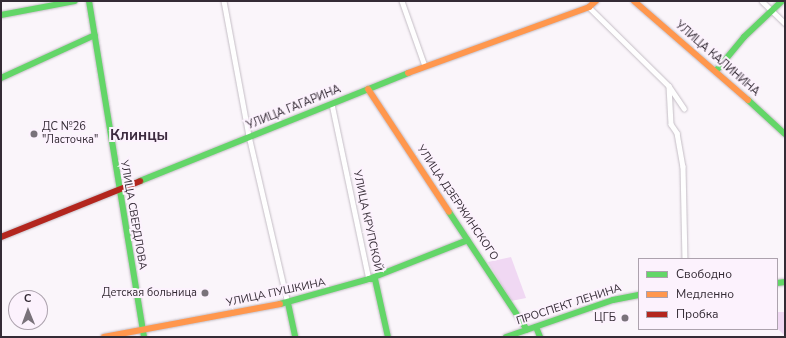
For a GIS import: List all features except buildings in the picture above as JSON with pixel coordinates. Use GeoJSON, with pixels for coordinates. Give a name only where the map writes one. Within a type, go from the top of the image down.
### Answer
{"type":"FeatureCollection","features":[{"type":"Feature","properties":{"kind":"street"},"geometry":{"type":"LineString","coordinates":[[1,15],[75,1]]}},
{"type":"Feature","properties":{"kind":"street","name":"УЛИЦА СВЕРДЛОВА"},"geometry":{"type":"LineString","coordinates":[[89,1],[144,337]]}},
{"type":"Feature","properties":{"kind":"street"},"geometry":{"type":"LineString","coordinates":[[224,1],[249,136],[295,337]]}},
{"type":"Feature","properties":{"kind":"street"},"geometry":{"type":"LineString","coordinates":[[402,1],[425,66]]}},
{"type":"Feature","properties":{"kind":"street","name":"УЛИЦА ГАГАРИНА"},"geometry":{"type":"LineString","coordinates":[[1,237],[119,191],[249,136],[425,66],[589,7],[596,1]]}},
{"type":"Feature","properties":{"kind":"street","name":"УЛИЦА КАЛИНИНА"},"geometry":{"type":"LineString","coordinates":[[634,1],[716,71],[785,134]]}},
{"type":"Feature","properties":{"kind":"street"},"geometry":{"type":"LineString","coordinates":[[762,1],[785,23]]}},
{"type":"Feature","properties":{"kind":"street"},"geometry":{"type":"LineString","coordinates":[[716,71],[744,37],[782,1]]}},
{"type":"Feature","properties":{"kind":"street"},"geometry":{"type":"LineString","coordinates":[[589,7],[669,86],[684,108]]}},
{"type":"Feature","properties":{"kind":"street"},"geometry":{"type":"LineString","coordinates":[[1,78],[95,35]]}},
{"type":"Feature","properties":{"kind":"street"},"geometry":{"type":"LineString","coordinates":[[669,86],[671,124],[677,133],[683,166],[685,258]]}},
{"type":"Feature","properties":{"kind":"street","name":"УЛИЦА ДЗЕРЖИНСКОГО"},"geometry":{"type":"LineString","coordinates":[[368,89],[527,330]]}},
{"type":"Feature","properties":{"kind":"street","name":"УЛИЦА КРУПСКОЙ"},"geometry":{"type":"LineString","coordinates":[[332,104],[369,279],[375,279],[388,337]]}},
{"type":"Feature","properties":{"kind":"street","name":"УЛИЦА ПУШКИНА"},"geometry":{"type":"LineString","coordinates":[[104,337],[142,328],[288,303],[369,279],[468,240]]}},
{"type":"Feature","properties":{"kind":"street","name":"ПРОСПЕКТ ЛЕНИНА"},"geometry":{"type":"LineString","coordinates":[[506,337],[613,300],[638,294]]}},
{"type":"Feature","properties":{"kind":"street"},"geometry":{"type":"LineString","coordinates":[[536,327],[540,337]]}},
{"type":"Feature","properties":{"kind":"shaded area"},"geometry":{"type":"Polygon","coordinates":[[[511,257],[526,298],[511,301],[488,262],[511,257]]]}},
{"type":"Feature","properties":{"kind":"shaded area"},"geometry":{"type":"Polygon","coordinates":[[[778,312],[785,312],[785,336],[778,329],[778,312]]]}},
{"type":"Feature","properties":{"kind":"traffic: fast"},"geometry":{"type":"LineString","coordinates":[[1,15],[75,1]]}},
{"type":"Feature","properties":{"kind":"traffic: fast"},"geometry":{"type":"LineString","coordinates":[[89,1],[144,337]]}},
{"type":"Feature","properties":{"kind":"traffic: fast"},"geometry":{"type":"LineString","coordinates":[[716,71],[744,37],[782,1]]}},
{"type":"Feature","properties":{"kind":"traffic: fast"},"geometry":{"type":"LineString","coordinates":[[1,78],[95,35]]}},
{"type":"Feature","properties":{"kind":"traffic: fast"},"geometry":{"type":"LineString","coordinates":[[140,181],[408,73]]}},
{"type":"Feature","properties":{"kind":"traffic: fast"},"geometry":{"type":"LineString","coordinates":[[748,100],[785,134]]}},
{"type":"Feature","properties":{"kind":"traffic: fast"},"geometry":{"type":"LineString","coordinates":[[449,212],[527,330]]}},
{"type":"Feature","properties":{"kind":"traffic: fast"},"geometry":{"type":"LineString","coordinates":[[280,304],[369,279],[468,240]]}},
{"type":"Feature","properties":{"kind":"traffic: fast"},"geometry":{"type":"LineString","coordinates":[[371,279],[375,279],[388,337]]}},
{"type":"Feature","properties":{"kind":"traffic: fast"},"geometry":{"type":"LineString","coordinates":[[778,283],[785,282]]}},
{"type":"Feature","properties":{"kind":"traffic: fast"},"geometry":{"type":"LineString","coordinates":[[506,337],[613,300],[638,295]]}},
{"type":"Feature","properties":{"kind":"traffic: fast"},"geometry":{"type":"LineString","coordinates":[[288,303],[295,337]]}},
{"type":"Feature","properties":{"kind":"traffic: fast"},"geometry":{"type":"LineString","coordinates":[[536,327],[540,337]]}},
{"type":"Feature","properties":{"kind":"traffic: slow"},"geometry":{"type":"LineString","coordinates":[[408,73],[589,7],[596,1]]}},
{"type":"Feature","properties":{"kind":"traffic: slow"},"geometry":{"type":"LineString","coordinates":[[634,1],[748,100]]}},
{"type":"Feature","properties":{"kind":"traffic: slow"},"geometry":{"type":"LineString","coordinates":[[368,89],[449,212]]}},
{"type":"Feature","properties":{"kind":"traffic: slow"},"geometry":{"type":"LineString","coordinates":[[104,337],[280,304]]}},
{"type":"Feature","properties":{"kind":"traffic: jam"},"geometry":{"type":"LineString","coordinates":[[1,237],[140,181]]}},
{"type":"Feature","properties":{"kind":"place","name":"ДС №26 \"Ласточка\""},"geometry":{"type":"Point","coordinates":[34,134]}},
{"type":"Feature","properties":{"kind":"place","name":"Детская больница"},"geometry":{"type":"Point","coordinates":[205,293]}},
{"type":"Feature","properties":{"kind":"place","name":"ЦГБ"},"geometry":{"type":"Point","coordinates":[625,318]}},
{"type":"Feature","properties":{"kind":"district","name":"Клинцы"},"geometry":{"type":"Point","coordinates":[139,136]}}]}
